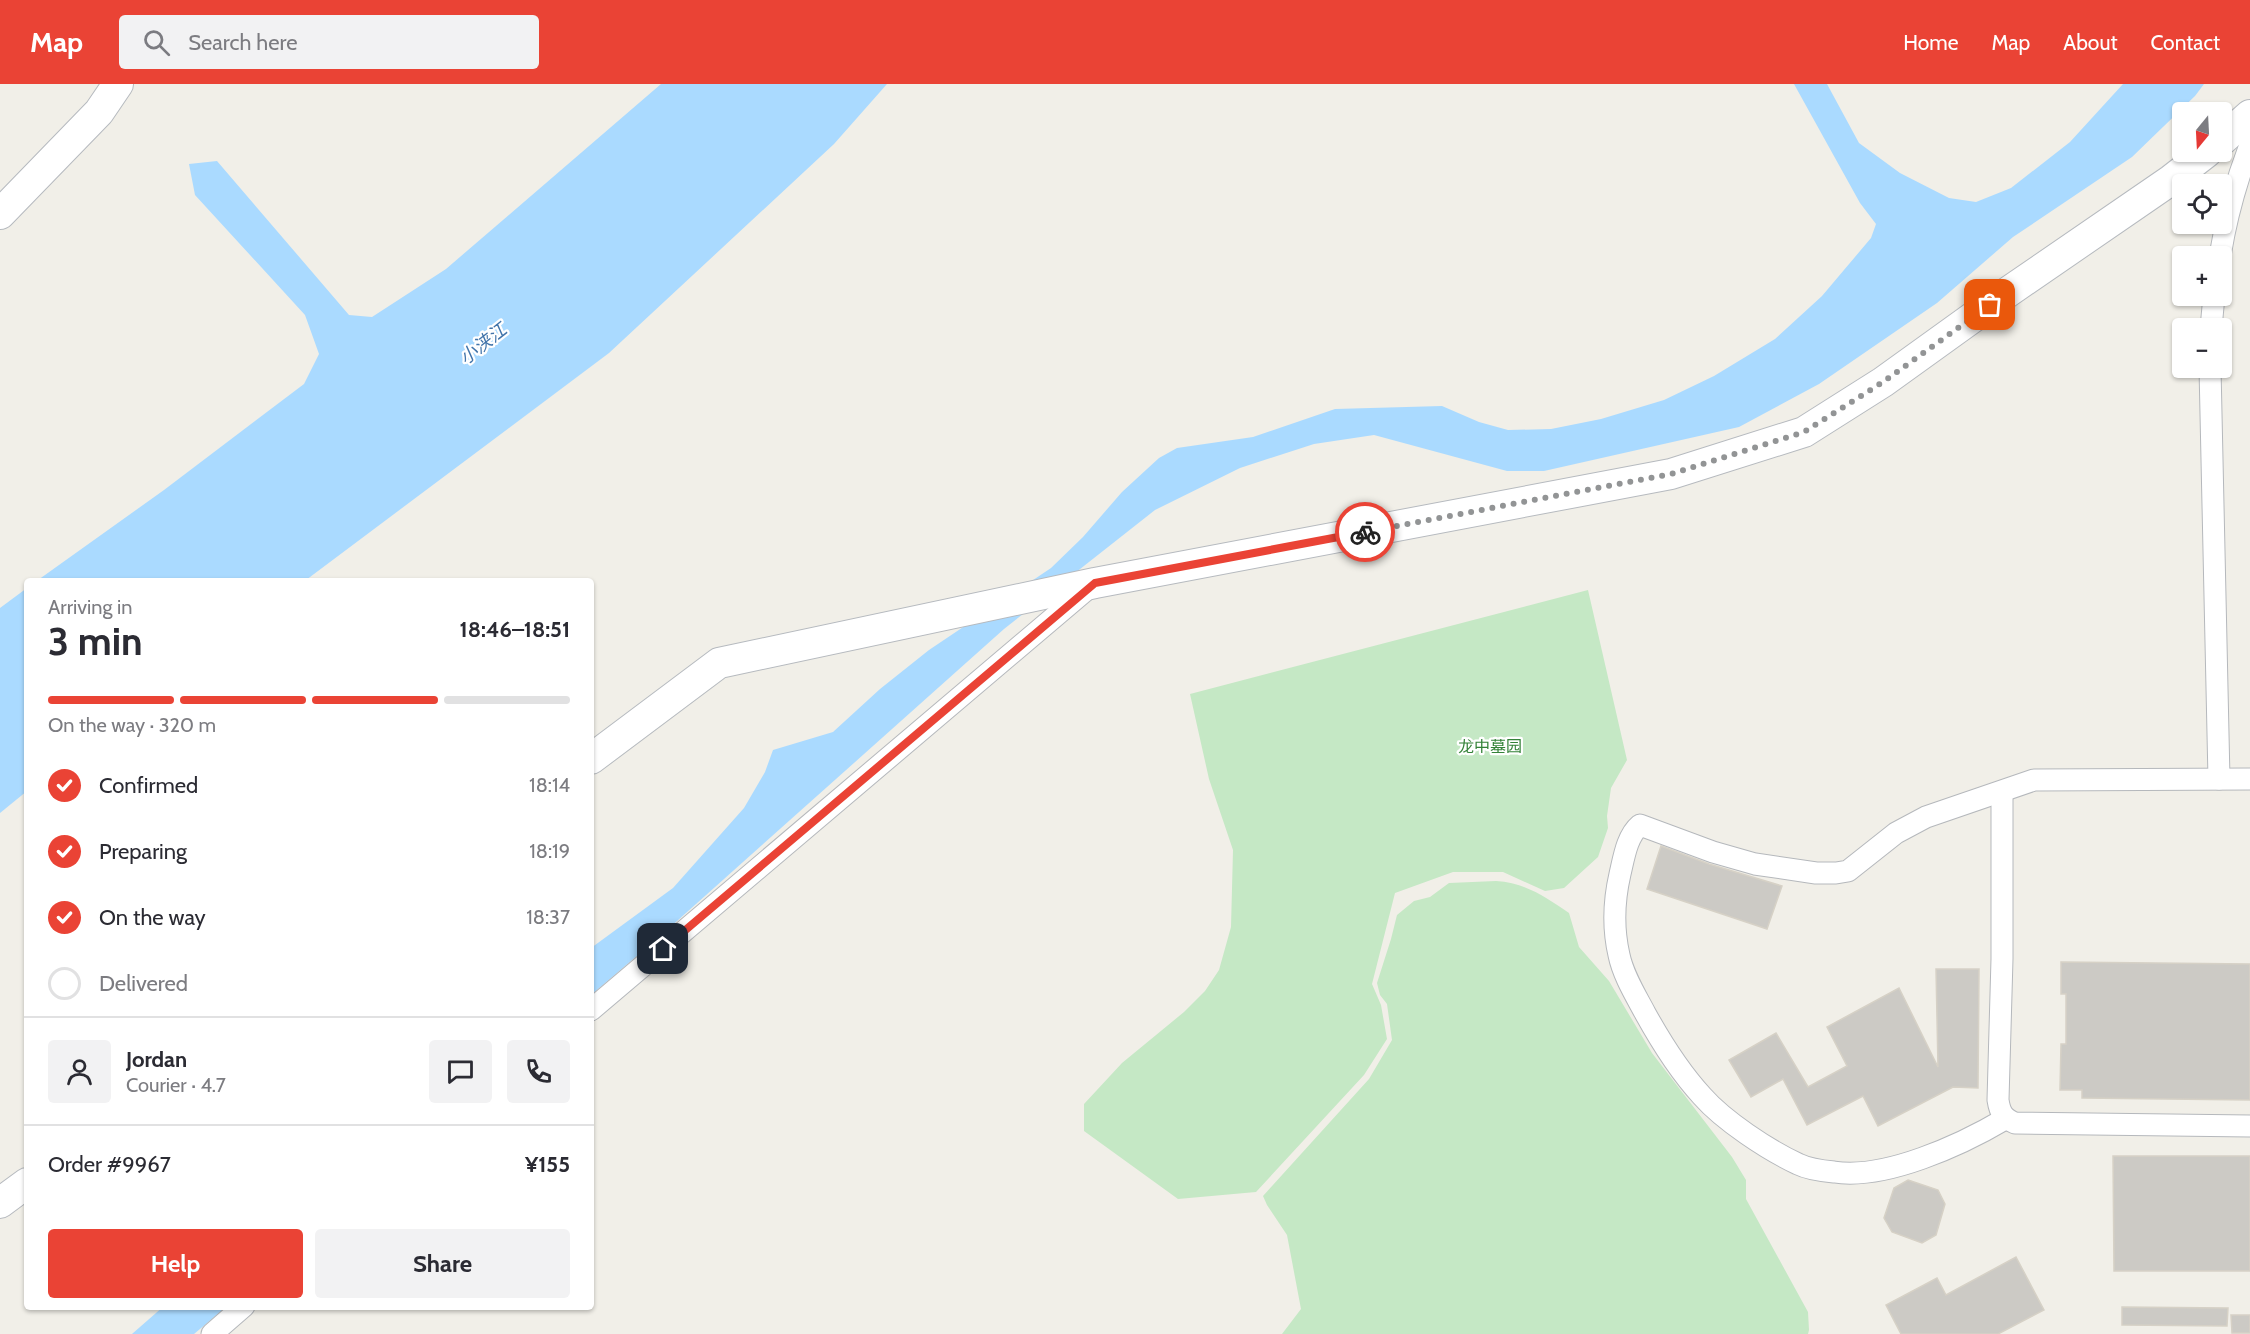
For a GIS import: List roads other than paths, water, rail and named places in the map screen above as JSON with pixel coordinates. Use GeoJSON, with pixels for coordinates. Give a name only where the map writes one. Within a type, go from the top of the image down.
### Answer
{"type":"FeatureCollection","features":[{"type":"Feature","properties":{"kind":"street"},"geometry":{"type":"LineString","coordinates":[[0,214],[99,112],[118,84]]}},
{"type":"Feature","properties":{"kind":"street"},"geometry":{"type":"LineString","coordinates":[[2232,131],[2250,115]]}},
{"type":"Feature","properties":{"kind":"street"},"geometry":{"type":"LineString","coordinates":[[2222,246],[2235,183],[2250,145]]}},
{"type":"Feature","properties":{"kind":"street"},"geometry":{"type":"LineString","coordinates":[[594,757],[719,663],[1095,583],[1671,474],[1804,432],[1883,382],[2194,162]]}},
{"type":"Feature","properties":{"kind":"street"},"geometry":{"type":"LineString","coordinates":[[2210,378],[2219,779]]}},
{"type":"Feature","properties":{"kind":"street"},"geometry":{"type":"LineString","coordinates":[[594,1007],[1095,583]]}},
{"type":"Feature","properties":{"kind":"street"},"geometry":{"type":"LineString","coordinates":[[2005,1119],[1972,1138],[1913,1160],[1864,1173],[1835,1173],[1800,1166],[1746,1134],[1702,1097],[1664,1047],[1637,999],[1619,958],[1615,924],[1618,885],[1633,831],[1640,825],[1703,849],[1755,864],[1836,873],[1848,871],[1896,833],[1926,817],[2034,780],[2250,779]]}},
{"type":"Feature","properties":{"kind":"street"},"geometry":{"type":"LineString","coordinates":[[2002,792],[2002,959],[1998,1100],[2000,1112],[2005,1119],[2015,1123],[2250,1126]]}},
{"type":"Feature","properties":{"kind":"street"},"geometry":{"type":"LineString","coordinates":[[0,1203],[24,1185]]}},
{"type":"Feature","properties":{"kind":"street"},"geometry":{"type":"LineString","coordinates":[[212,1334],[239,1310]]}},
{"type":"Feature","properties":{"kind":"water","name":"小浃江"},"geometry":{"type":"Polygon","coordinates":[[[661,84],[887,84],[834,144],[609,353],[309,578],[41,578],[164,490],[304,384],[319,354],[305,315],[195,195],[189,164],[217,161],[349,315],[372,317],[446,269],[661,84]]]}},
{"type":"Feature","properties":{"kind":"water"},"geometry":{"type":"Polygon","coordinates":[[[1794,84],[1827,84],[1859,143],[1900,173],[1949,198],[1976,202],[2011,188],[2070,142],[2123,84],[2204,84],[2189,102],[2172,102],[2172,118],[2132,157],[2013,237],[1937,303],[1819,384],[1739,427],[1544,471],[1507,471],[1374,435],[1314,444],[1240,468],[1155,510],[1004,629],[594,992],[594,946],[673,888],[744,808],[765,772],[773,750],[833,732],[880,689],[929,650],[1051,568],[1083,537],[1122,492],[1159,458],[1177,448],[1253,437],[1335,409],[1442,406],[1479,422],[1508,430],[1551,429],[1601,419],[1664,400],[1714,376],[1775,339],[1822,296],[1871,238],[1876,224],[1860,203],[1794,84]]]}},
{"type":"Feature","properties":{"kind":"water"},"geometry":{"type":"Polygon","coordinates":[[[24,590],[24,793],[0,813],[0,608],[24,590]]]}},
{"type":"Feature","properties":{"kind":"water"},"geometry":{"type":"Polygon","coordinates":[[[159,1310],[222,1310],[194,1334],[132,1334],[159,1310]]]}},
{"type":"Feature","properties":{"kind":"park label","name":"龙中墓园"},"geometry":{"type":"Point","coordinates":[1490,746]}}]}
